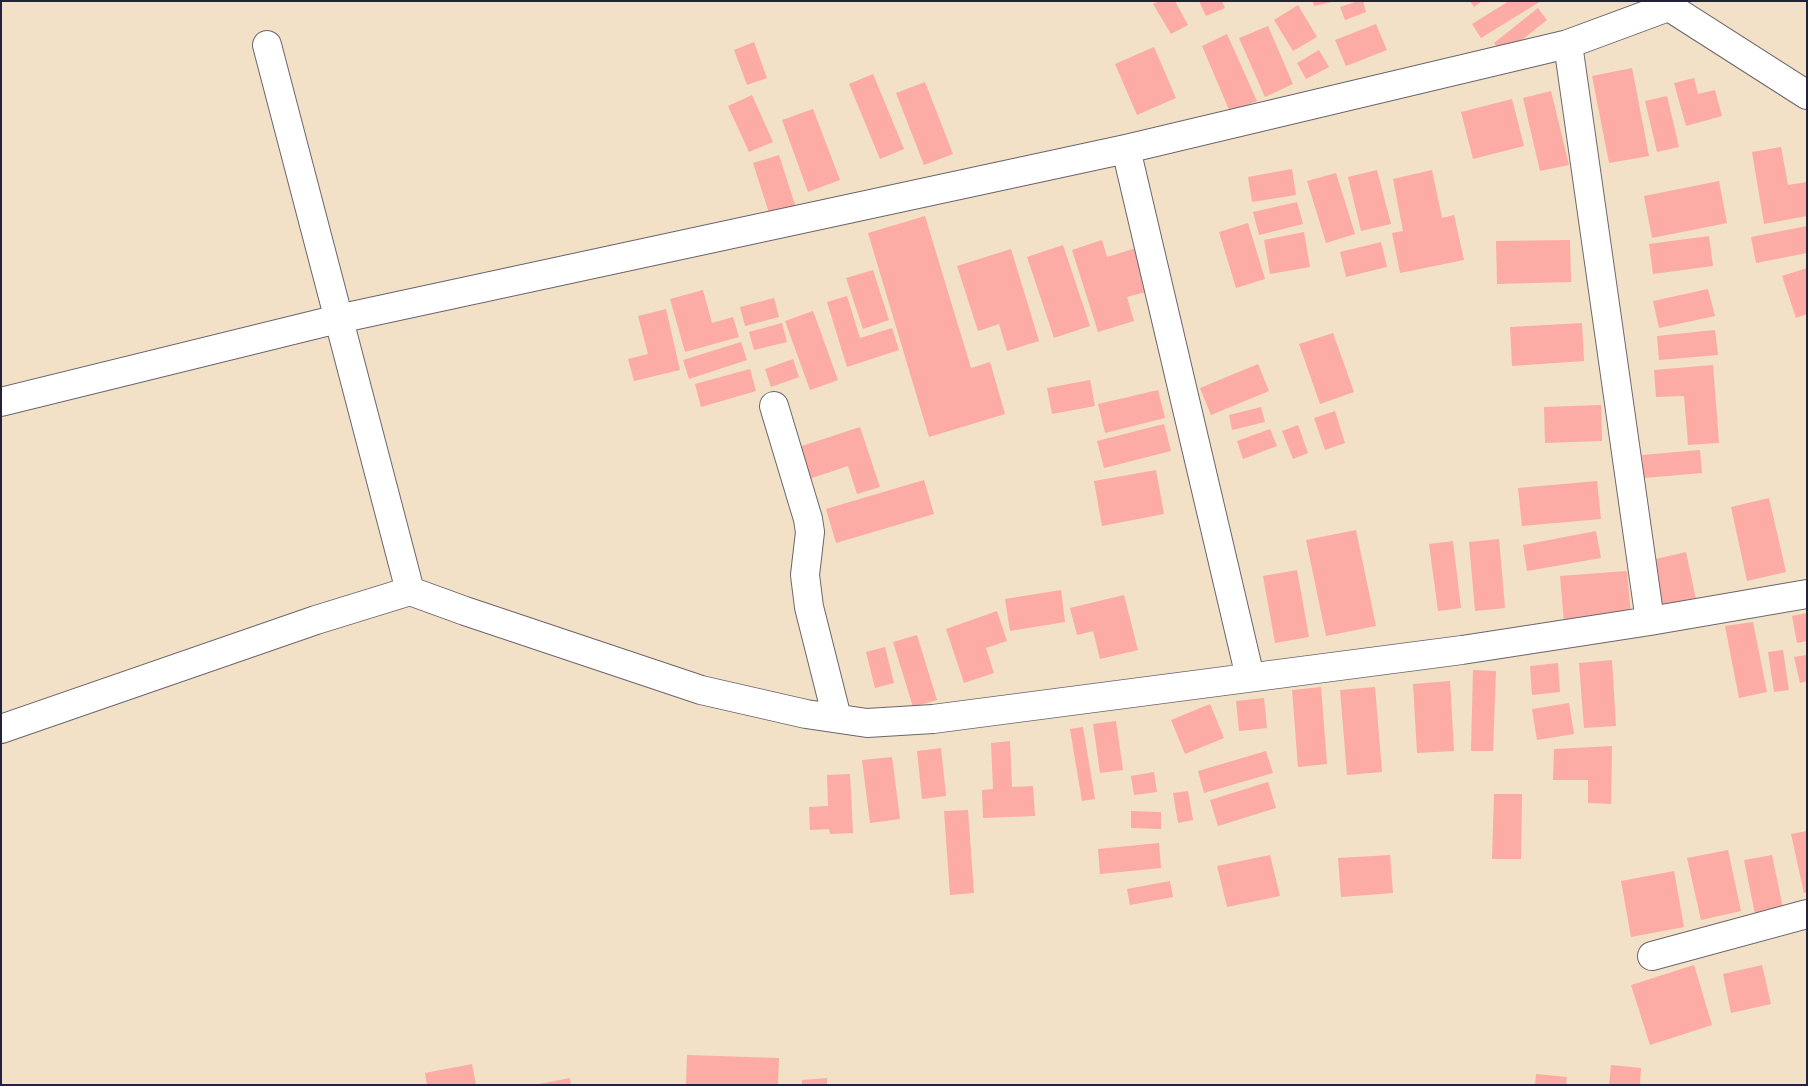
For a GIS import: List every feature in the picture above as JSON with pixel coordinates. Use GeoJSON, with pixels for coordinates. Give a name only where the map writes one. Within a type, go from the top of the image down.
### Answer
{"type":"FeatureCollection","features":[{"type":"Feature","properties":{"kind":"main road"},"geometry":{"type":"LineString","coordinates":[[1,402],[338,320],[1126,149],[1568,44],[1664,4],[1807,95]]}},
{"type":"Feature","properties":{"kind":"main road"},"geometry":{"type":"LineString","coordinates":[[1568,44],[1650,621]]}},
{"type":"Feature","properties":{"kind":"main road"},"geometry":{"type":"LineString","coordinates":[[267,45],[410,591]]}},
{"type":"Feature","properties":{"kind":"main road"},"geometry":{"type":"LineString","coordinates":[[1126,149],[1250,677]]}},
{"type":"Feature","properties":{"kind":"main road"},"geometry":{"type":"LineString","coordinates":[[774,406],[808,519],[810,532],[805,575],[809,607],[837,718]]}},
{"type":"Feature","properties":{"kind":"main road"},"geometry":{"type":"LineString","coordinates":[[1,729],[316,620],[410,591],[701,690],[806,714],[866,723],[934,719],[1453,651],[1650,621],[1807,594]]}},
{"type":"Feature","properties":{"kind":"main road"},"geometry":{"type":"LineString","coordinates":[[1652,956],[1807,914]]}},
{"type":"Feature","properties":{"kind":"building"},"geometry":{"type":"Polygon","coordinates":[[[1159,1],[1175,1],[1188,25],[1171,34],[1153,4],[1159,1]]]}},
{"type":"Feature","properties":{"kind":"building"},"geometry":{"type":"Polygon","coordinates":[[[1199,1],[1222,1],[1225,8],[1206,16],[1199,1]]]}},
{"type":"Feature","properties":{"kind":"building"},"geometry":{"type":"Polygon","coordinates":[[[1313,1],[1332,1],[1332,2],[1314,6],[1313,1]]]}},
{"type":"Feature","properties":{"kind":"building"},"geometry":{"type":"Polygon","coordinates":[[[1363,1],[1366,12],[1345,20],[1340,7],[1363,1]]]}},
{"type":"Feature","properties":{"kind":"building"},"geometry":{"type":"Polygon","coordinates":[[[1470,1],[1482,1],[1474,7],[1470,1]]]}},
{"type":"Feature","properties":{"kind":"building"},"geometry":{"type":"Polygon","coordinates":[[[1509,1],[1541,1],[1481,38],[1472,24],[1509,1]]]}},
{"type":"Feature","properties":{"kind":"building"},"geometry":{"type":"Polygon","coordinates":[[[1298,5],[1317,37],[1293,51],[1274,20],[1298,5]]]}},
{"type":"Feature","properties":{"kind":"building"},"geometry":{"type":"Polygon","coordinates":[[[1538,8],[1547,20],[1503,55],[1494,43],[1538,8]]]}},
{"type":"Feature","properties":{"kind":"building"},"geometry":{"type":"Polygon","coordinates":[[[1376,24],[1387,50],[1346,66],[1335,40],[1376,24]]]}},
{"type":"Feature","properties":{"kind":"building"},"geometry":{"type":"Polygon","coordinates":[[[1268,26],[1293,84],[1265,97],[1239,38],[1268,26]]]}},
{"type":"Feature","properties":{"kind":"building"},"geometry":{"type":"Polygon","coordinates":[[[1227,34],[1257,101],[1230,112],[1202,46],[1227,34]]]}},
{"type":"Feature","properties":{"kind":"building"},"geometry":{"type":"Polygon","coordinates":[[[754,42],[767,78],[747,85],[734,50],[754,42]]]}},
{"type":"Feature","properties":{"kind":"building"},"geometry":{"type":"Polygon","coordinates":[[[1154,47],[1176,98],[1137,115],[1115,64],[1154,47]]]}},
{"type":"Feature","properties":{"kind":"building"},"geometry":{"type":"Polygon","coordinates":[[[1319,50],[1329,67],[1306,79],[1297,63],[1319,50]]]}},
{"type":"Feature","properties":{"kind":"building"},"geometry":{"type":"Polygon","coordinates":[[[1632,68],[1649,156],[1609,163],[1592,76],[1632,68]]]}},
{"type":"Feature","properties":{"kind":"building"},"geometry":{"type":"Polygon","coordinates":[[[873,74],[904,149],[880,159],[849,84],[873,74]]]}},
{"type":"Feature","properties":{"kind":"building"},"geometry":{"type":"Polygon","coordinates":[[[1694,78],[1698,94],[1715,90],[1722,116],[1686,126],[1674,83],[1694,78]]]}},
{"type":"Feature","properties":{"kind":"building"},"geometry":{"type":"Polygon","coordinates":[[[925,82],[953,154],[924,165],[896,93],[925,82]]]}},
{"type":"Feature","properties":{"kind":"building"},"geometry":{"type":"Polygon","coordinates":[[[1551,91],[1569,165],[1540,171],[1523,98],[1551,91]]]}},
{"type":"Feature","properties":{"kind":"building"},"geometry":{"type":"Polygon","coordinates":[[[752,95],[773,142],[749,152],[728,106],[752,95]]]}},
{"type":"Feature","properties":{"kind":"building"},"geometry":{"type":"Polygon","coordinates":[[[1667,96],[1679,147],[1657,152],[1645,101],[1667,96]]]}},
{"type":"Feature","properties":{"kind":"building"},"geometry":{"type":"Polygon","coordinates":[[[1512,99],[1524,146],[1473,159],[1461,112],[1512,99]]]}},
{"type":"Feature","properties":{"kind":"building"},"geometry":{"type":"Polygon","coordinates":[[[813,109],[840,180],[808,192],[782,120],[813,109]]]}},
{"type":"Feature","properties":{"kind":"building"},"geometry":{"type":"Polygon","coordinates":[[[1781,147],[1788,185],[1807,182],[1807,216],[1764,224],[1752,152],[1781,147]]]}},
{"type":"Feature","properties":{"kind":"building"},"geometry":{"type":"Polygon","coordinates":[[[779,155],[796,208],[770,216],[753,163],[779,155]]]}},
{"type":"Feature","properties":{"kind":"building"},"geometry":{"type":"Polygon","coordinates":[[[1292,169],[1296,195],[1252,202],[1248,177],[1292,169]]]}},
{"type":"Feature","properties":{"kind":"building"},"geometry":{"type":"Polygon","coordinates":[[[1377,170],[1391,224],[1361,231],[1348,177],[1377,170]]]}},
{"type":"Feature","properties":{"kind":"building"},"geometry":{"type":"Polygon","coordinates":[[[1432,170],[1442,218],[1454,215],[1464,260],[1400,273],[1392,233],[1403,231],[1393,179],[1432,170]]]}},
{"type":"Feature","properties":{"kind":"building"},"geometry":{"type":"Polygon","coordinates":[[[1336,173],[1355,234],[1326,243],[1307,181],[1336,173]]]}},
{"type":"Feature","properties":{"kind":"building"},"geometry":{"type":"Polygon","coordinates":[[[1719,181],[1727,223],[1652,238],[1644,196],[1719,181]]]}},
{"type":"Feature","properties":{"kind":"building"},"geometry":{"type":"Polygon","coordinates":[[[1297,202],[1303,224],[1259,235],[1253,212],[1297,202]]]}},
{"type":"Feature","properties":{"kind":"building"},"geometry":{"type":"Polygon","coordinates":[[[925,216],[971,368],[990,362],[1005,414],[929,437],[868,233],[925,216]]]}},
{"type":"Feature","properties":{"kind":"building"},"geometry":{"type":"Polygon","coordinates":[[[1248,223],[1265,279],[1236,288],[1219,232],[1248,223]]]}},
{"type":"Feature","properties":{"kind":"building"},"geometry":{"type":"Polygon","coordinates":[[[1807,226],[1807,253],[1756,263],[1751,237],[1807,226]]]}},
{"type":"Feature","properties":{"kind":"building"},"geometry":{"type":"Polygon","coordinates":[[[1304,232],[1310,267],[1270,274],[1264,240],[1304,232]]]}},
{"type":"Feature","properties":{"kind":"building"},"geometry":{"type":"Polygon","coordinates":[[[1709,236],[1713,266],[1653,274],[1649,244],[1709,236]]]}},
{"type":"Feature","properties":{"kind":"building"},"geometry":{"type":"Polygon","coordinates":[[[1102,240],[1107,257],[1136,248],[1149,291],[1127,297],[1134,321],[1098,332],[1072,250],[1102,240]]]}},
{"type":"Feature","properties":{"kind":"building"},"geometry":{"type":"Polygon","coordinates":[[[1570,240],[1571,282],[1497,284],[1496,241],[1570,240]]]}},
{"type":"Feature","properties":{"kind":"building"},"geometry":{"type":"Polygon","coordinates":[[[1381,242],[1387,267],[1346,277],[1340,252],[1381,242]]]}},
{"type":"Feature","properties":{"kind":"building"},"geometry":{"type":"Polygon","coordinates":[[[1063,245],[1090,326],[1054,338],[1027,257],[1063,245]]]}},
{"type":"Feature","properties":{"kind":"building"},"geometry":{"type":"Polygon","coordinates":[[[1011,249],[1039,341],[1007,351],[999,324],[978,331],[957,266],[1011,249]]]}},
{"type":"Feature","properties":{"kind":"building"},"geometry":{"type":"Polygon","coordinates":[[[1807,268],[1807,314],[1796,318],[1782,276],[1807,268]]]}},
{"type":"Feature","properties":{"kind":"building"},"geometry":{"type":"Polygon","coordinates":[[[873,270],[889,320],[863,329],[846,278],[873,270]]]}},
{"type":"Feature","properties":{"kind":"building"},"geometry":{"type":"Polygon","coordinates":[[[1708,289],[1715,316],[1659,328],[1653,301],[1708,289]]]}},
{"type":"Feature","properties":{"kind":"building"},"geometry":{"type":"Polygon","coordinates":[[[703,290],[712,323],[733,317],[739,337],[685,352],[670,299],[703,290]]]}},
{"type":"Feature","properties":{"kind":"building"},"geometry":{"type":"Polygon","coordinates":[[[847,296],[860,338],[892,328],[899,350],[847,367],[827,302],[847,296]]]}},
{"type":"Feature","properties":{"kind":"building"},"geometry":{"type":"Polygon","coordinates":[[[774,298],[779,317],[745,326],[740,307],[774,298]]]}},
{"type":"Feature","properties":{"kind":"building"},"geometry":{"type":"Polygon","coordinates":[[[666,309],[680,370],[634,381],[628,359],[648,354],[638,316],[666,309]]]}},
{"type":"Feature","properties":{"kind":"building"},"geometry":{"type":"Polygon","coordinates":[[[813,311],[838,380],[810,390],[785,321],[813,311]]]}},
{"type":"Feature","properties":{"kind":"building"},"geometry":{"type":"Polygon","coordinates":[[[782,323],[787,342],[754,350],[749,332],[782,323]]]}},
{"type":"Feature","properties":{"kind":"building"},"geometry":{"type":"Polygon","coordinates":[[[1582,323],[1584,361],[1512,366],[1510,327],[1582,323]]]}},
{"type":"Feature","properties":{"kind":"building"},"geometry":{"type":"Polygon","coordinates":[[[1715,330],[1718,355],[1659,360],[1657,336],[1715,330]]]}},
{"type":"Feature","properties":{"kind":"building"},"geometry":{"type":"Polygon","coordinates":[[[1333,333],[1354,392],[1320,404],[1299,344],[1333,333]]]}},
{"type":"Feature","properties":{"kind":"building"},"geometry":{"type":"Polygon","coordinates":[[[741,342],[747,360],[689,379],[683,360],[741,342]]]}},
{"type":"Feature","properties":{"kind":"building"},"geometry":{"type":"Polygon","coordinates":[[[793,359],[799,377],[771,387],[765,369],[793,359]]]}},
{"type":"Feature","properties":{"kind":"building"},"geometry":{"type":"Polygon","coordinates":[[[1258,364],[1269,391],[1211,415],[1200,388],[1258,364]]]}},
{"type":"Feature","properties":{"kind":"building"},"geometry":{"type":"Polygon","coordinates":[[[1713,365],[1719,443],[1688,445],[1684,396],[1656,397],[1654,370],[1713,365]]]}},
{"type":"Feature","properties":{"kind":"building"},"geometry":{"type":"Polygon","coordinates":[[[750,369],[756,391],[701,407],[695,384],[750,369]]]}},
{"type":"Feature","properties":{"kind":"building"},"geometry":{"type":"Polygon","coordinates":[[[1090,380],[1095,406],[1052,414],[1047,388],[1090,380]]]}},
{"type":"Feature","properties":{"kind":"building"},"geometry":{"type":"Polygon","coordinates":[[[1158,390],[1165,418],[1105,433],[1098,404],[1158,390]]]}},
{"type":"Feature","properties":{"kind":"building"},"geometry":{"type":"Polygon","coordinates":[[[1601,405],[1602,441],[1545,443],[1544,407],[1601,405]]]}},
{"type":"Feature","properties":{"kind":"building"},"geometry":{"type":"Polygon","coordinates":[[[1261,407],[1265,422],[1232,430],[1229,415],[1261,407]]]}},
{"type":"Feature","properties":{"kind":"building"},"geometry":{"type":"Polygon","coordinates":[[[1335,411],[1345,443],[1325,450],[1314,418],[1335,411]]]}},
{"type":"Feature","properties":{"kind":"building"},"geometry":{"type":"Polygon","coordinates":[[[1164,424],[1171,451],[1104,468],[1097,441],[1164,424]]]}},
{"type":"Feature","properties":{"kind":"building"},"geometry":{"type":"Polygon","coordinates":[[[1298,425],[1308,453],[1293,459],[1282,431],[1298,425]]]}},
{"type":"Feature","properties":{"kind":"building"},"geometry":{"type":"Polygon","coordinates":[[[860,427],[880,487],[857,494],[848,466],[809,479],[799,447],[860,427]]]}},
{"type":"Feature","properties":{"kind":"building"},"geometry":{"type":"Polygon","coordinates":[[[1270,429],[1277,446],[1243,459],[1237,441],[1270,429]]]}},
{"type":"Feature","properties":{"kind":"building"},"geometry":{"type":"Polygon","coordinates":[[[1700,450],[1702,473],[1644,478],[1642,455],[1700,450]]]}},
{"type":"Feature","properties":{"kind":"building"},"geometry":{"type":"Polygon","coordinates":[[[1156,470],[1164,514],[1102,526],[1094,481],[1156,470]]]}},
{"type":"Feature","properties":{"kind":"building"},"geometry":{"type":"Polygon","coordinates":[[[924,480],[934,514],[836,543],[826,509],[924,480]]]}},
{"type":"Feature","properties":{"kind":"building"},"geometry":{"type":"Polygon","coordinates":[[[1597,481],[1601,519],[1522,526],[1518,488],[1597,481]]]}},
{"type":"Feature","properties":{"kind":"building"},"geometry":{"type":"Polygon","coordinates":[[[1769,498],[1786,572],[1747,581],[1731,507],[1769,498]]]}},
{"type":"Feature","properties":{"kind":"building"},"geometry":{"type":"Polygon","coordinates":[[[1356,530],[1376,626],[1326,636],[1306,540],[1356,530]]]}},
{"type":"Feature","properties":{"kind":"building"},"geometry":{"type":"Polygon","coordinates":[[[1596,531],[1601,558],[1527,571],[1523,545],[1596,531]]]}},
{"type":"Feature","properties":{"kind":"building"},"geometry":{"type":"Polygon","coordinates":[[[1499,539],[1505,608],[1475,611],[1469,542],[1499,539]]]}},
{"type":"Feature","properties":{"kind":"building"},"geometry":{"type":"Polygon","coordinates":[[[1453,541],[1461,608],[1438,611],[1429,544],[1453,541]]]}},
{"type":"Feature","properties":{"kind":"building"},"geometry":{"type":"Polygon","coordinates":[[[1686,552],[1697,604],[1664,612],[1651,560],[1686,552]]]}},
{"type":"Feature","properties":{"kind":"building"},"geometry":{"type":"Polygon","coordinates":[[[1297,570],[1309,637],[1275,643],[1263,576],[1297,570]]]}},
{"type":"Feature","properties":{"kind":"building"},"geometry":{"type":"Polygon","coordinates":[[[1627,571],[1631,616],[1564,622],[1560,576],[1627,571]]]}},
{"type":"Feature","properties":{"kind":"building"},"geometry":{"type":"Polygon","coordinates":[[[1061,590],[1065,622],[1010,631],[1005,599],[1061,590]]]}},
{"type":"Feature","properties":{"kind":"building"},"geometry":{"type":"Polygon","coordinates":[[[1124,595],[1138,650],[1100,659],[1093,631],[1077,635],[1070,608],[1124,595]]]}},
{"type":"Feature","properties":{"kind":"building"},"geometry":{"type":"Polygon","coordinates":[[[997,611],[1007,641],[986,648],[994,673],[964,683],[946,629],[997,611]]]}},
{"type":"Feature","properties":{"kind":"building"},"geometry":{"type":"Polygon","coordinates":[[[1807,613],[1807,641],[1797,643],[1792,616],[1807,613]]]}},
{"type":"Feature","properties":{"kind":"building"},"geometry":{"type":"Polygon","coordinates":[[[1753,622],[1767,692],[1739,698],[1725,626],[1753,622]]]}},
{"type":"Feature","properties":{"kind":"building"},"geometry":{"type":"Polygon","coordinates":[[[917,635],[937,700],[913,707],[893,642],[917,635]]]}},
{"type":"Feature","properties":{"kind":"building"},"geometry":{"type":"Polygon","coordinates":[[[885,647],[894,683],[875,688],[866,652],[885,647]]]}},
{"type":"Feature","properties":{"kind":"building"},"geometry":{"type":"Polygon","coordinates":[[[1783,650],[1789,690],[1774,692],[1768,652],[1783,650]]]}},
{"type":"Feature","properties":{"kind":"building"},"geometry":{"type":"Polygon","coordinates":[[[1807,655],[1807,681],[1800,683],[1794,657],[1807,655]]]}},
{"type":"Feature","properties":{"kind":"building"},"geometry":{"type":"Polygon","coordinates":[[[1612,660],[1616,726],[1584,728],[1579,663],[1612,660]]]}},
{"type":"Feature","properties":{"kind":"building"},"geometry":{"type":"Polygon","coordinates":[[[1558,663],[1560,692],[1532,695],[1530,666],[1558,663]]]}},
{"type":"Feature","properties":{"kind":"building"},"geometry":{"type":"Polygon","coordinates":[[[1473,670],[1496,671],[1493,751],[1471,751],[1473,670]]]}},
{"type":"Feature","properties":{"kind":"building"},"geometry":{"type":"Polygon","coordinates":[[[1450,681],[1454,751],[1417,753],[1413,684],[1450,681]]]}},
{"type":"Feature","properties":{"kind":"building"},"geometry":{"type":"Polygon","coordinates":[[[1321,687],[1327,764],[1298,767],[1292,690],[1321,687]]]}},
{"type":"Feature","properties":{"kind":"building"},"geometry":{"type":"Polygon","coordinates":[[[1375,687],[1382,772],[1347,775],[1340,690],[1375,687]]]}},
{"type":"Feature","properties":{"kind":"building"},"geometry":{"type":"Polygon","coordinates":[[[1264,698],[1267,728],[1239,731],[1236,701],[1264,698]]]}},
{"type":"Feature","properties":{"kind":"building"},"geometry":{"type":"Polygon","coordinates":[[[1569,703],[1574,734],[1537,740],[1532,709],[1569,703]]]}},
{"type":"Feature","properties":{"kind":"building"},"geometry":{"type":"Polygon","coordinates":[[[1210,704],[1224,738],[1185,754],[1171,720],[1210,704]]]}},
{"type":"Feature","properties":{"kind":"building"},"geometry":{"type":"Polygon","coordinates":[[[1116,721],[1123,770],[1100,773],[1093,724],[1116,721]]]}},
{"type":"Feature","properties":{"kind":"building"},"geometry":{"type":"Polygon","coordinates":[[[1083,727],[1095,799],[1082,801],[1070,729],[1083,727]]]}},
{"type":"Feature","properties":{"kind":"building"},"geometry":{"type":"Polygon","coordinates":[[[1010,741],[1012,787],[1033,786],[1035,816],[983,818],[982,790],[993,789],[991,743],[1010,741]]]}},
{"type":"Feature","properties":{"kind":"building"},"geometry":{"type":"Polygon","coordinates":[[[1612,746],[1611,804],[1588,803],[1588,780],[1553,780],[1554,749],[1612,746]]]}},
{"type":"Feature","properties":{"kind":"building"},"geometry":{"type":"Polygon","coordinates":[[[941,748],[946,796],[922,799],[917,751],[941,748]]]}},
{"type":"Feature","properties":{"kind":"building"},"geometry":{"type":"Polygon","coordinates":[[[1266,751],[1273,773],[1204,793],[1198,771],[1266,751]]]}},
{"type":"Feature","properties":{"kind":"building"},"geometry":{"type":"Polygon","coordinates":[[[892,757],[900,819],[870,823],[862,760],[892,757]]]}},
{"type":"Feature","properties":{"kind":"building"},"geometry":{"type":"Polygon","coordinates":[[[1154,772],[1157,792],[1134,795],[1131,776],[1154,772]]]}},
{"type":"Feature","properties":{"kind":"building"},"geometry":{"type":"Polygon","coordinates":[[[850,774],[853,833],[830,834],[829,829],[810,830],[809,807],[828,806],[827,775],[850,774]]]}},
{"type":"Feature","properties":{"kind":"building"},"geometry":{"type":"Polygon","coordinates":[[[1268,782],[1276,808],[1218,826],[1210,800],[1268,782]]]}},
{"type":"Feature","properties":{"kind":"building"},"geometry":{"type":"Polygon","coordinates":[[[1188,791],[1193,820],[1178,823],[1173,793],[1188,791]]]}},
{"type":"Feature","properties":{"kind":"building"},"geometry":{"type":"Polygon","coordinates":[[[1494,794],[1522,794],[1521,859],[1492,859],[1494,794]]]}},
{"type":"Feature","properties":{"kind":"building"},"geometry":{"type":"Polygon","coordinates":[[[968,810],[974,893],[950,895],[944,811],[968,810]]]}},
{"type":"Feature","properties":{"kind":"building"},"geometry":{"type":"Polygon","coordinates":[[[1131,811],[1161,812],[1161,829],[1131,828],[1131,811]]]}},
{"type":"Feature","properties":{"kind":"building"},"geometry":{"type":"Polygon","coordinates":[[[1807,831],[1807,892],[1804,893],[1791,834],[1807,831]]]}},
{"type":"Feature","properties":{"kind":"building"},"geometry":{"type":"Polygon","coordinates":[[[1159,843],[1161,868],[1100,874],[1098,849],[1159,843]]]}},
{"type":"Feature","properties":{"kind":"building"},"geometry":{"type":"Polygon","coordinates":[[[1728,850],[1741,911],[1701,920],[1687,858],[1728,850]]]}},
{"type":"Feature","properties":{"kind":"building"},"geometry":{"type":"Polygon","coordinates":[[[1270,855],[1280,896],[1227,907],[1217,866],[1270,855]]]}},
{"type":"Feature","properties":{"kind":"building"},"geometry":{"type":"Polygon","coordinates":[[[1390,855],[1393,893],[1341,897],[1338,858],[1390,855]]]}},
{"type":"Feature","properties":{"kind":"building"},"geometry":{"type":"Polygon","coordinates":[[[1772,855],[1783,908],[1755,914],[1744,860],[1772,855]]]}},
{"type":"Feature","properties":{"kind":"building"},"geometry":{"type":"Polygon","coordinates":[[[1674,871],[1684,927],[1631,937],[1621,881],[1674,871]]]}},
{"type":"Feature","properties":{"kind":"building"},"geometry":{"type":"Polygon","coordinates":[[[1170,881],[1173,897],[1130,905],[1127,889],[1170,881]]]}},
{"type":"Feature","properties":{"kind":"building"},"geometry":{"type":"Polygon","coordinates":[[[1694,965],[1712,1025],[1650,1045],[1631,985],[1694,965]]]}},
{"type":"Feature","properties":{"kind":"building"},"geometry":{"type":"Polygon","coordinates":[[[1762,965],[1771,1004],[1731,1013],[1723,974],[1762,965]]]}},
{"type":"Feature","properties":{"kind":"building"},"geometry":{"type":"Polygon","coordinates":[[[687,1055],[779,1058],[778,1085],[686,1085],[687,1055]]]}},
{"type":"Feature","properties":{"kind":"building"},"geometry":{"type":"Polygon","coordinates":[[[472,1064],[476,1085],[427,1085],[425,1073],[472,1064]]]}},
{"type":"Feature","properties":{"kind":"building"},"geometry":{"type":"Polygon","coordinates":[[[1611,1065],[1641,1068],[1640,1085],[1609,1085],[1611,1065]]]}},
{"type":"Feature","properties":{"kind":"building"},"geometry":{"type":"Polygon","coordinates":[[[1536,1074],[1567,1077],[1566,1085],[1535,1085],[1536,1074]]]}},
{"type":"Feature","properties":{"kind":"building"},"geometry":{"type":"Polygon","coordinates":[[[570,1078],[571,1085],[539,1085],[539,1084],[570,1078]]]}},
{"type":"Feature","properties":{"kind":"building"},"geometry":{"type":"Polygon","coordinates":[[[827,1078],[827,1085],[802,1085],[802,1080],[827,1078]]]}}]}
